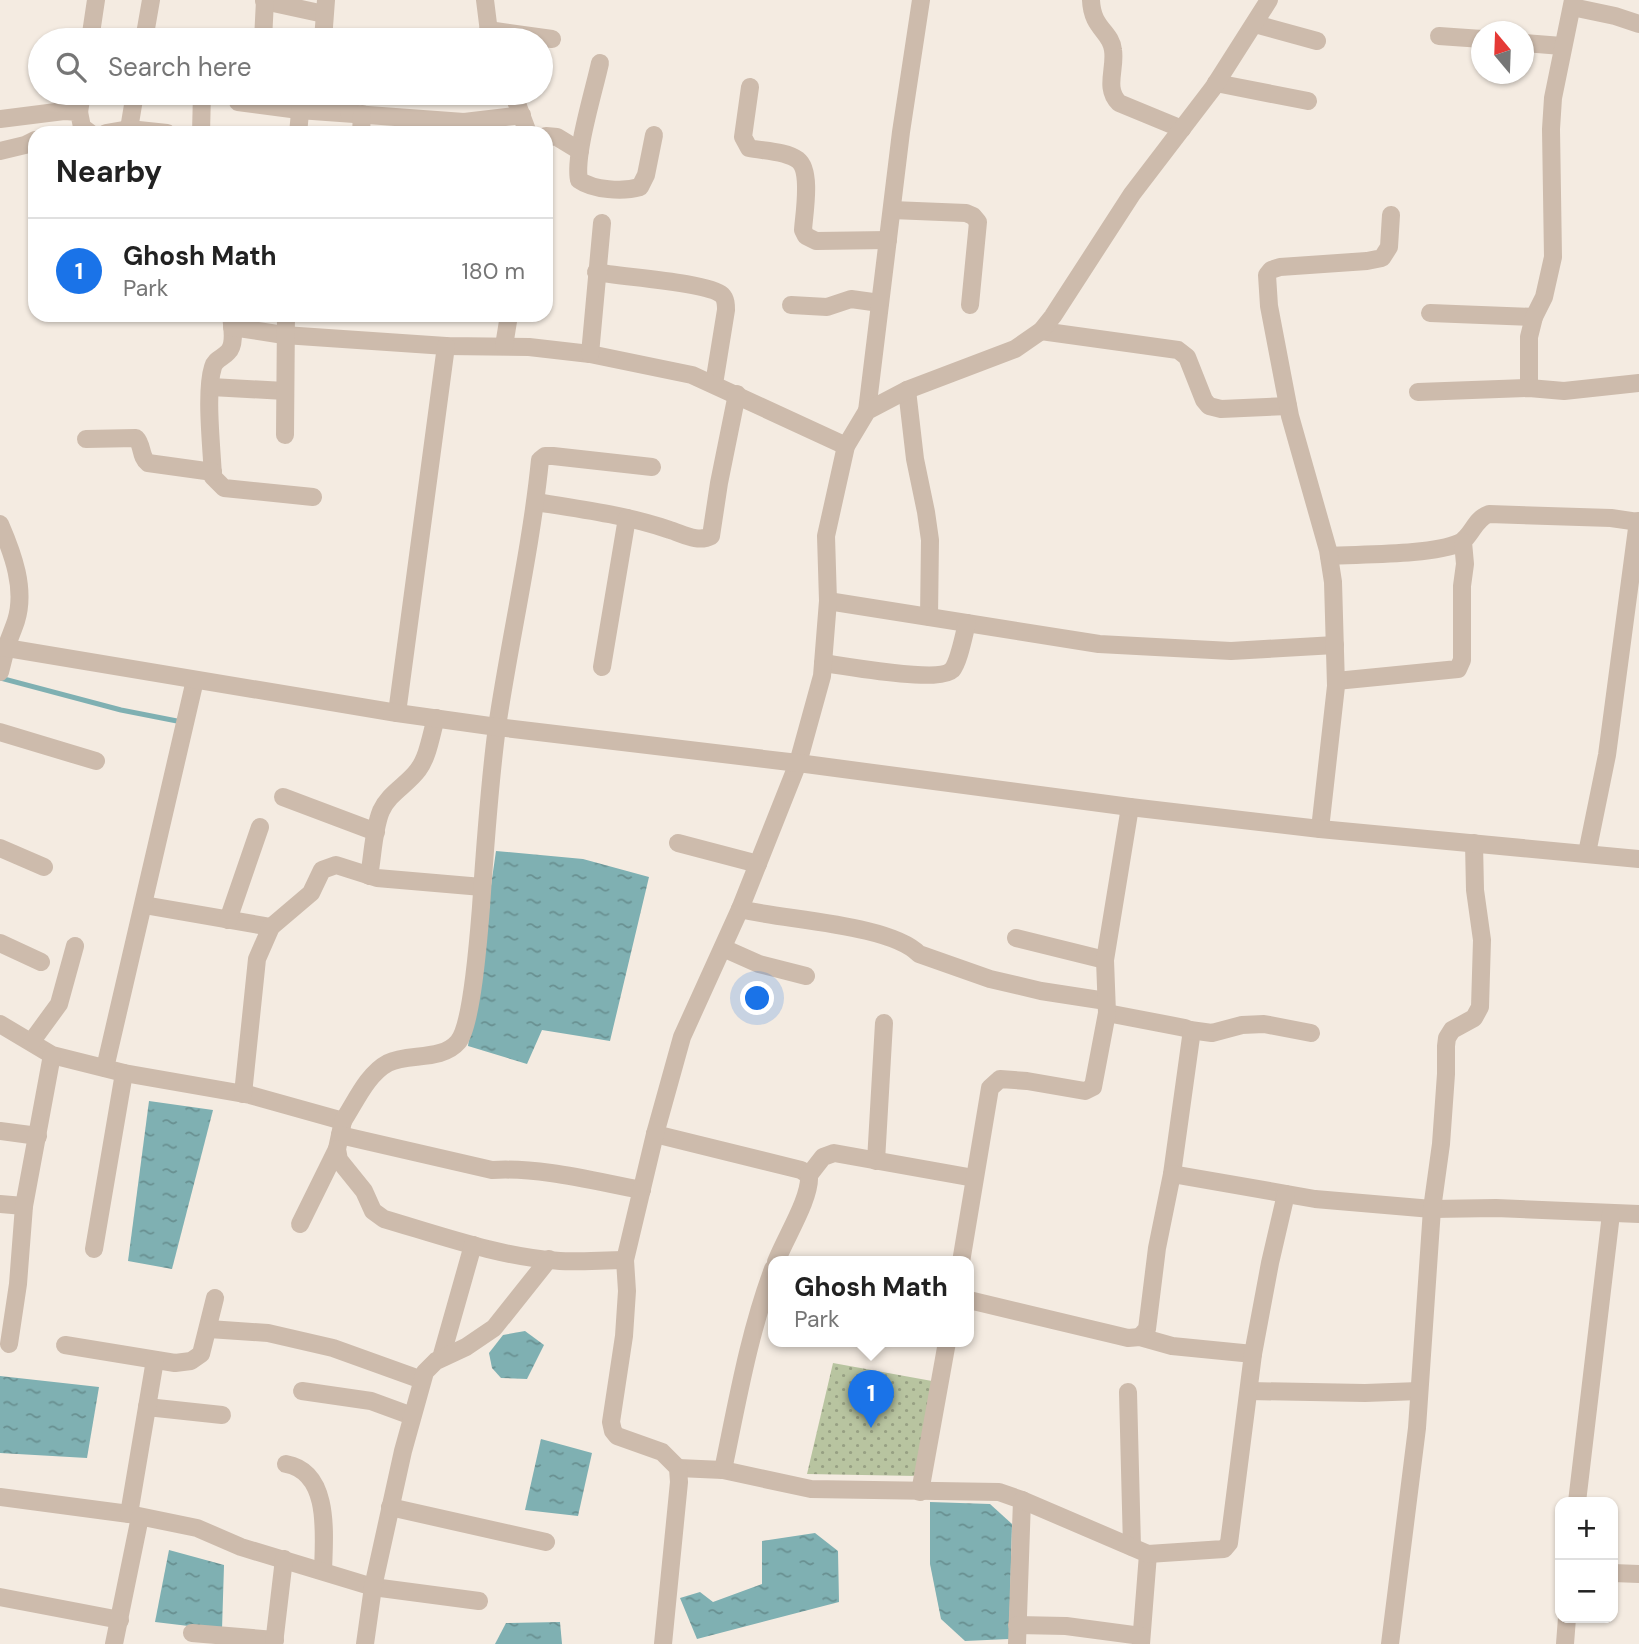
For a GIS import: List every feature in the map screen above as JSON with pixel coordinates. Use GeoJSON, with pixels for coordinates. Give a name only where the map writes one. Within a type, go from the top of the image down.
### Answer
{"type":"FeatureCollection","features":[{"type":"Feature","properties":{"kind":"street"},"geometry":{"type":"LineString","coordinates":[[92,28],[96,0]]}},
{"type":"Feature","properties":{"kind":"street"},"geometry":{"type":"LineString","coordinates":[[146,28],[150,0]]}},
{"type":"Feature","properties":{"kind":"street"},"geometry":{"type":"LineString","coordinates":[[485,0],[488,28]]}},
{"type":"Feature","properties":{"kind":"street"},"geometry":{"type":"LineString","coordinates":[[663,1644],[679,1482],[678,1468],[662,1452],[618,1436],[613,1431],[611,1422],[624,1336],[627,1291],[625,1260],[655,1134],[682,1037],[740,909],[798,763],[822,677],[828,601],[826,537],[846,446],[867,411],[921,0]]}},
{"type":"Feature","properties":{"kind":"street"},"geometry":{"type":"LineString","coordinates":[[1091,0],[1097,26],[1111,41],[1114,52],[1110,85],[1113,97],[1119,103],[1182,129]]}},
{"type":"Feature","properties":{"kind":"street"},"geometry":{"type":"LineString","coordinates":[[264,28],[265,1],[325,7],[324,28]]}},
{"type":"Feature","properties":{"kind":"street"},"geometry":{"type":"LineString","coordinates":[[867,411],[907,390],[1015,349],[1041,331],[1132,194],[1216,83],[1255,24],[1266,1]]}},
{"type":"Feature","properties":{"kind":"street"},"geometry":{"type":"LineString","coordinates":[[1529,388],[1529,337],[1534,317],[1544,297],[1553,257],[1553,98],[1572,4],[1639,24]]}},
{"type":"Feature","properties":{"kind":"street"},"geometry":{"type":"LineString","coordinates":[[1255,24],[1317,41]]}},
{"type":"Feature","properties":{"kind":"street"},"geometry":{"type":"LineString","coordinates":[[1438,36],[1471,38]]}},
{"type":"Feature","properties":{"kind":"street"},"geometry":{"type":"LineString","coordinates":[[1534,44],[1562,46]]}},
{"type":"Feature","properties":{"kind":"street"},"geometry":{"type":"LineString","coordinates":[[600,63],[580,151],[577,171],[579,180],[600,187],[634,189],[643,184],[654,135]]}},
{"type":"Feature","properties":{"kind":"street"},"geometry":{"type":"LineString","coordinates":[[1216,83],[1308,101]]}},
{"type":"Feature","properties":{"kind":"street"},"geometry":{"type":"LineString","coordinates":[[750,87],[743,137],[745,144],[749,148],[792,157],[804,168],[806,184],[803,230],[806,236],[817,241],[888,240]]}},
{"type":"Feature","properties":{"kind":"street"},"geometry":{"type":"LineString","coordinates":[[80,105],[82,126]]}},
{"type":"Feature","properties":{"kind":"street"},"geometry":{"type":"LineString","coordinates":[[130,126],[133,105]]}},
{"type":"Feature","properties":{"kind":"street"},"geometry":{"type":"LineString","coordinates":[[201,126],[202,105]]}},
{"type":"Feature","properties":{"kind":"street"},"geometry":{"type":"LineString","coordinates":[[298,126],[300,105]]}},
{"type":"Feature","properties":{"kind":"street"},"geometry":{"type":"LineString","coordinates":[[315,105],[355,113],[464,122],[522,115]]}},
{"type":"Feature","properties":{"kind":"street"},"geometry":{"type":"LineString","coordinates":[[354,105],[359,126]]}},
{"type":"Feature","properties":{"kind":"street"},"geometry":{"type":"LineString","coordinates":[[518,105],[526,126]]}},
{"type":"Feature","properties":{"kind":"street"},"geometry":{"type":"LineString","coordinates":[[0,119],[64,111],[79,112]]}},
{"type":"Feature","properties":{"kind":"street"},"geometry":{"type":"LineString","coordinates":[[37,115],[38,126]]}},
{"type":"Feature","properties":{"kind":"street"},"geometry":{"type":"LineString","coordinates":[[553,136],[580,151]]}},
{"type":"Feature","properties":{"kind":"street"},"geometry":{"type":"LineString","coordinates":[[0,151],[28,144]]}},
{"type":"Feature","properties":{"kind":"street"},"geometry":{"type":"LineString","coordinates":[[892,210],[966,213],[978,222],[970,305]]}},
{"type":"Feature","properties":{"kind":"street"},"geometry":{"type":"LineString","coordinates":[[1320,829],[1336,681],[1333,582],[1329,556],[1288,406],[1269,306],[1267,275],[1271,270],[1280,267],[1382,258],[1389,247],[1391,215]]}},
{"type":"Feature","properties":{"kind":"street"},"geometry":{"type":"LineString","coordinates":[[590,354],[602,223]]}},
{"type":"Feature","properties":{"kind":"street"},"geometry":{"type":"LineString","coordinates":[[596,272],[675,282],[722,295],[726,301],[726,310],[714,384]]}},
{"type":"Feature","properties":{"kind":"street"},"geometry":{"type":"LineString","coordinates":[[791,305],[827,307],[851,299],[880,303]]}},
{"type":"Feature","properties":{"kind":"street"},"geometry":{"type":"LineString","coordinates":[[1430,313],[1534,317]]}},
{"type":"Feature","properties":{"kind":"street"},"geometry":{"type":"LineString","coordinates":[[232,322],[232,345],[230,351],[215,362],[211,387],[213,477],[225,488],[313,497]]}},
{"type":"Feature","properties":{"kind":"street"},"geometry":{"type":"LineString","coordinates":[[236,322],[285,335],[446,346],[505,346],[590,354],[692,375],[846,446]]}},
{"type":"Feature","properties":{"kind":"street"},"geometry":{"type":"LineString","coordinates":[[285,435],[286,322]]}},
{"type":"Feature","properties":{"kind":"street"},"geometry":{"type":"LineString","coordinates":[[505,346],[508,322]]}},
{"type":"Feature","properties":{"kind":"street"},"geometry":{"type":"LineString","coordinates":[[1041,331],[1178,350],[1187,357],[1204,400],[1209,406],[1221,409],[1288,406]]}},
{"type":"Feature","properties":{"kind":"street"},"geometry":{"type":"LineString","coordinates":[[397,713],[446,346]]}},
{"type":"Feature","properties":{"kind":"street"},"geometry":{"type":"LineString","coordinates":[[1418,392],[1529,388],[1564,391],[1639,383]]}},
{"type":"Feature","properties":{"kind":"street"},"geometry":{"type":"LineString","coordinates":[[211,387],[285,391]]}},
{"type":"Feature","properties":{"kind":"street"},"geometry":{"type":"LineString","coordinates":[[907,390],[915,458],[930,540],[929,617]]}},
{"type":"Feature","properties":{"kind":"street"},"geometry":{"type":"LineString","coordinates":[[536,502],[627,518],[692,537],[704,539],[711,536],[737,394]]}},
{"type":"Feature","properties":{"kind":"street"},"geometry":{"type":"LineString","coordinates":[[86,439],[136,439],[148,463],[213,472]]}},
{"type":"Feature","properties":{"kind":"street"},"geometry":{"type":"LineString","coordinates":[[299,1224],[340,1135],[374,1073],[389,1062],[450,1048],[459,1041],[466,1021],[478,935],[485,828],[497,727],[536,502],[540,460],[545,456],[652,467]]}},
{"type":"Feature","properties":{"kind":"street"},"geometry":{"type":"LineString","coordinates":[[1329,556],[1433,550],[1463,542],[1483,516],[1489,514],[1611,518],[1638,522],[1607,754],[1587,853]]}},
{"type":"Feature","properties":{"kind":"street"},"geometry":{"type":"LineString","coordinates":[[602,667],[627,518]]}},
{"type":"Feature","properties":{"kind":"street"},"geometry":{"type":"LineString","coordinates":[[0,524],[12,551],[19,592],[16,621],[5,644],[0,672]]}},
{"type":"Feature","properties":{"kind":"street"},"geometry":{"type":"LineString","coordinates":[[1336,681],[1458,668],[1462,660],[1462,586],[1465,564],[1463,542]]}},
{"type":"Feature","properties":{"kind":"street"},"geometry":{"type":"LineString","coordinates":[[828,601],[1099,644],[1231,651],[1335,645]]}},
{"type":"Feature","properties":{"kind":"street"},"geometry":{"type":"LineString","coordinates":[[823,663],[905,674],[944,674],[951,671],[956,664],[967,623]]}},
{"type":"Feature","properties":{"kind":"street"},"geometry":{"type":"LineString","coordinates":[[5,644],[195,680],[497,727],[1320,829],[1639,859]]}},
{"type":"Feature","properties":{"kind":"street"},"geometry":{"type":"LineString","coordinates":[[105,1068],[195,680]]}},
{"type":"Feature","properties":{"kind":"street"},"geometry":{"type":"LineString","coordinates":[[369,876],[382,809],[388,799],[417,772],[436,718]]}},
{"type":"Feature","properties":{"kind":"street"},"geometry":{"type":"LineString","coordinates":[[0,732],[96,761]]}},
{"type":"Feature","properties":{"kind":"street"},"geometry":{"type":"LineString","coordinates":[[283,797],[376,832]]}},
{"type":"Feature","properties":{"kind":"street"},"geometry":{"type":"LineString","coordinates":[[962,1256],[990,1088],[1000,1079],[1027,1080],[1084,1091],[1093,1087],[1107,1007],[1105,960],[1130,807]]}},
{"type":"Feature","properties":{"kind":"street"},"geometry":{"type":"LineString","coordinates":[[228,920],[260,827]]}},
{"type":"Feature","properties":{"kind":"street"},"geometry":{"type":"LineString","coordinates":[[678,843],[758,864]]}},
{"type":"Feature","properties":{"kind":"street"},"geometry":{"type":"LineString","coordinates":[[1390,1644],[1419,1391],[1432,1209],[1441,1144],[1447,1038],[1452,1030],[1474,1018],[1480,1007],[1482,940],[1475,890],[1474,843]]}},
{"type":"Feature","properties":{"kind":"street"},"geometry":{"type":"LineString","coordinates":[[0,848],[44,867]]}},
{"type":"Feature","properties":{"kind":"street"},"geometry":{"type":"LineString","coordinates":[[243,1094],[257,959],[271,927],[311,894],[322,870],[336,865],[369,876],[482,887]]}},
{"type":"Feature","properties":{"kind":"street"},"geometry":{"type":"LineString","coordinates":[[144,905],[271,927]]}},
{"type":"Feature","properties":{"kind":"street"},"geometry":{"type":"LineString","coordinates":[[740,909],[827,923],[890,937],[912,947],[919,954],[990,979],[1190,1030],[1212,1033],[1264,1024],[1311,1033]]}},
{"type":"Feature","properties":{"kind":"street"},"geometry":{"type":"LineString","coordinates":[[1016,938],[1105,960]]}},
{"type":"Feature","properties":{"kind":"street"},"geometry":{"type":"LineString","coordinates":[[0,943],[41,962]]}},
{"type":"Feature","properties":{"kind":"street"},"geometry":{"type":"LineString","coordinates":[[32,1041],[60,1004],[75,946]]}},
{"type":"Feature","properties":{"kind":"street"},"geometry":{"type":"LineString","coordinates":[[723,948],[759,964],[806,976]]}},
{"type":"Feature","properties":{"kind":"street"},"geometry":{"type":"LineString","coordinates":[[876,1161],[884,1023]]}},
{"type":"Feature","properties":{"kind":"street"},"geometry":{"type":"LineString","coordinates":[[0,1024],[51,1055],[124,1073],[243,1094],[340,1135],[492,1170],[510,1169],[642,1190]]}},
{"type":"Feature","properties":{"kind":"street"},"geometry":{"type":"LineString","coordinates":[[1140,1337],[1147,1329],[1157,1248],[1172,1174],[1190,1030]]}},
{"type":"Feature","properties":{"kind":"street"},"geometry":{"type":"LineString","coordinates":[[9,1344],[9,1283],[51,1055]]}},
{"type":"Feature","properties":{"kind":"street"},"geometry":{"type":"LineString","coordinates":[[94,1250],[124,1073]]}},
{"type":"Feature","properties":{"kind":"street"},"geometry":{"type":"LineString","coordinates":[[0,1131],[38,1136]]}},
{"type":"Feature","properties":{"kind":"street"},"geometry":{"type":"LineString","coordinates":[[655,1134],[802,1170],[809,1175]]}},
{"type":"Feature","properties":{"kind":"street"},"geometry":{"type":"LineString","coordinates":[[340,1135],[339,1160],[364,1191],[373,1211],[384,1220],[473,1245],[549,1259],[625,1260]]}},
{"type":"Feature","properties":{"kind":"street"},"geometry":{"type":"LineString","coordinates":[[778,1256],[806,1197],[810,1185],[809,1175],[822,1157],[828,1154],[974,1178]]}},
{"type":"Feature","properties":{"kind":"street"},"geometry":{"type":"LineString","coordinates":[[1172,1174],[1315,1199],[1432,1209],[1496,1208],[1639,1214]]}},
{"type":"Feature","properties":{"kind":"street"},"geometry":{"type":"LineString","coordinates":[[678,1468],[723,1470],[811,1489],[999,1492],[1140,1551],[1224,1549],[1229,1543],[1253,1354],[1286,1194]]}},
{"type":"Feature","properties":{"kind":"street"},"geometry":{"type":"LineString","coordinates":[[0,1204],[24,1206]]}},
{"type":"Feature","properties":{"kind":"street"},"geometry":{"type":"LineString","coordinates":[[1578,1497],[1611,1214]]}},
{"type":"Feature","properties":{"kind":"street"},"geometry":{"type":"LineString","coordinates":[[441,1357],[473,1245]]}},
{"type":"Feature","properties":{"kind":"street"},"geometry":{"type":"LineString","coordinates":[[365,1644],[373,1587],[390,1507],[425,1372],[441,1357],[467,1347],[494,1328],[549,1259]]}},
{"type":"Feature","properties":{"kind":"street"},"geometry":{"type":"LineString","coordinates":[[723,1470],[768,1295]]}},
{"type":"Feature","properties":{"kind":"street"},"geometry":{"type":"LineString","coordinates":[[65,1345],[175,1363],[191,1361],[201,1354],[215,1298]]}},
{"type":"Feature","properties":{"kind":"street"},"geometry":{"type":"LineString","coordinates":[[974,1301],[1128,1338],[1140,1337],[1172,1346],[1253,1354]]}},
{"type":"Feature","properties":{"kind":"street"},"geometry":{"type":"LineString","coordinates":[[209,1329],[268,1333],[333,1348],[422,1380]]}},
{"type":"Feature","properties":{"kind":"street"},"geometry":{"type":"LineString","coordinates":[[920,1492],[946,1347]]}},
{"type":"Feature","properties":{"kind":"street"},"geometry":{"type":"LineString","coordinates":[[114,1644],[120,1620],[155,1360]]}},
{"type":"Feature","properties":{"kind":"street"},"geometry":{"type":"LineString","coordinates":[[302,1391],[371,1401],[412,1416]]}},
{"type":"Feature","properties":{"kind":"street"},"geometry":{"type":"LineString","coordinates":[[1249,1391],[1365,1394],[1419,1391]]}},
{"type":"Feature","properties":{"kind":"street"},"geometry":{"type":"LineString","coordinates":[[1017,1625],[1066,1626],[1141,1640],[1140,1551],[1129,1392]]}},
{"type":"Feature","properties":{"kind":"street"},"geometry":{"type":"LineString","coordinates":[[147,1407],[222,1415]]}},
{"type":"Feature","properties":{"kind":"street"},"geometry":{"type":"LineString","coordinates":[[286,1464],[298,1466],[307,1473],[321,1502],[323,1571]]}},
{"type":"Feature","properties":{"kind":"street"},"geometry":{"type":"LineString","coordinates":[[0,1497],[197,1528],[241,1547],[373,1587],[479,1601]]}},
{"type":"Feature","properties":{"kind":"street"},"geometry":{"type":"LineString","coordinates":[[1017,1644],[1022,1500]]}},
{"type":"Feature","properties":{"kind":"street"},"geometry":{"type":"LineString","coordinates":[[390,1507],[546,1542]]}},
{"type":"Feature","properties":{"kind":"street"},"geometry":{"type":"LineString","coordinates":[[192,1633],[275,1642],[284,1559]]}},
{"type":"Feature","properties":{"kind":"street"},"geometry":{"type":"LineString","coordinates":[[1618,1573],[1639,1574]]}},
{"type":"Feature","properties":{"kind":"street"},"geometry":{"type":"LineString","coordinates":[[0,1597],[120,1620]]}},
{"type":"Feature","properties":{"kind":"street"},"geometry":{"type":"LineString","coordinates":[[1565,1644],[1567,1623]]}},
{"type":"Feature","properties":{"kind":"green space"},"geometry":{"type":"Polygon","coordinates":[[[833,1363],[932,1381],[917,1476],[807,1474],[833,1363]]]}},
{"type":"Feature","properties":{"kind":"water"},"geometry":{"type":"Polygon","coordinates":[[[496,851],[583,859],[649,877],[610,1041],[542,1030],[527,1064],[468,1046],[496,851]]]}},
{"type":"Feature","properties":{"kind":"water"},"geometry":{"type":"Polygon","coordinates":[[[149,1101],[213,1110],[172,1269],[128,1261],[149,1101]]]}},
{"type":"Feature","properties":{"kind":"water"},"geometry":{"type":"Polygon","coordinates":[[[525,1331],[544,1345],[527,1379],[501,1378],[492,1368],[489,1353],[503,1335],[525,1331]]]}},
{"type":"Feature","properties":{"kind":"water"},"geometry":{"type":"Polygon","coordinates":[[[0,1376],[99,1387],[87,1458],[0,1453],[0,1376]]]}},
{"type":"Feature","properties":{"kind":"water"},"geometry":{"type":"Polygon","coordinates":[[[541,1439],[592,1453],[578,1516],[525,1510],[541,1439]]]}},
{"type":"Feature","properties":{"kind":"water"},"geometry":{"type":"Polygon","coordinates":[[[930,1502],[990,1504],[1012,1524],[1009,1639],[965,1641],[941,1619],[930,1564],[930,1502]]]}},
{"type":"Feature","properties":{"kind":"water"},"geometry":{"type":"Polygon","coordinates":[[[815,1533],[838,1551],[839,1602],[697,1639],[680,1598],[700,1592],[713,1602],[762,1584],[762,1541],[815,1533]]]}},
{"type":"Feature","properties":{"kind":"water"},"geometry":{"type":"Polygon","coordinates":[[[169,1550],[224,1565],[222,1630],[155,1622],[169,1550]]]}},
{"type":"Feature","properties":{"kind":"water"},"geometry":{"type":"Polygon","coordinates":[[[560,1622],[562,1644],[495,1644],[506,1623],[560,1622]]]}},
{"type":"Feature","properties":{"kind":"waterway"},"geometry":{"type":"LineString","coordinates":[[0,678],[121,710],[177,721]]}},
{"type":"Feature","properties":{"kind":"place","name":"Ghosh Math"},"geometry":{"type":"Point","coordinates":[871,1428]}}]}
